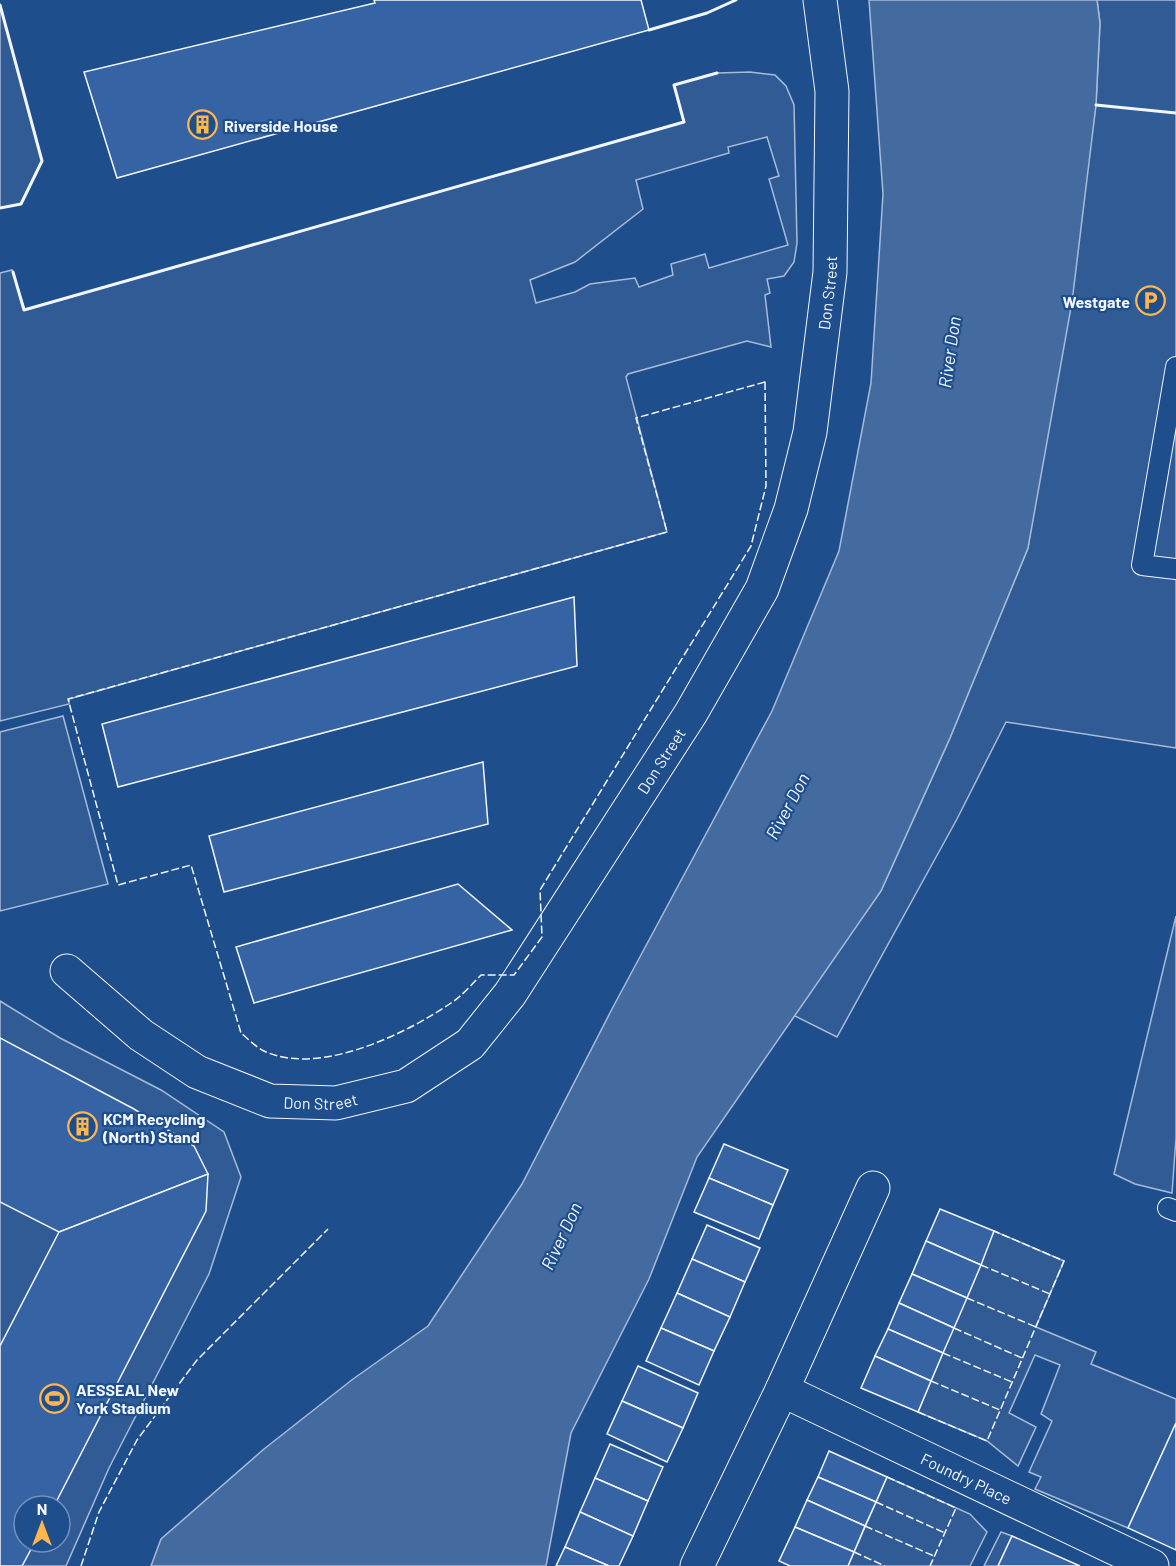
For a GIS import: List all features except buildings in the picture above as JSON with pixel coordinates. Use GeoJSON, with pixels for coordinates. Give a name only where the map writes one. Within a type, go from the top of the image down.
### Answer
{"type":"FeatureCollection","features":[{"type":"Feature","properties":{"kind":"street","name":"Don Street"},"geometry":{"type":"LineString","coordinates":[[67,970],[141,1035],[197,1072],[270,1101],[336,1103],[406,1086],[470,1044],[510,994],[691,713],[762,589],[791,509],[810,432],[831,272],[832,91],[820,0]]}},
{"type":"Feature","properties":{"kind":"street"},"geometry":{"type":"LineString","coordinates":[[697,1566],[782,1390],[873,1188]]}},
{"type":"Feature","properties":{"kind":"street","name":"Foundry Place"},"geometry":{"type":"LineString","coordinates":[[782,1390],[1152,1566]]}},
{"type":"Feature","properties":{"kind":"lane"},"geometry":{"type":"LineString","coordinates":[[1176,367],[1142,565],[1176,570]]}},
{"type":"Feature","properties":{"kind":"shaded area"},"geometry":{"type":"Polygon","coordinates":[[[1097,0],[1176,0],[1176,748],[1006,722],[957,819],[837,1037],[793,1015],[881,891],[950,738],[1028,548],[1096,105],[1100,23],[1097,0]]]}},
{"type":"Feature","properties":{"kind":"shaded area"},"geometry":{"type":"Polygon","coordinates":[[[0,5],[42,161],[21,204],[0,208],[0,5]]]}},
{"type":"Feature","properties":{"kind":"shaded area"},"geometry":{"type":"Polygon","coordinates":[[[750,72],[775,75],[786,86],[794,105],[797,243],[794,262],[784,276],[767,279],[770,293],[765,295],[771,347],[747,341],[628,374],[626,377],[667,532],[69,699],[69,704],[0,721],[0,273],[12,270],[25,310],[684,122],[674,85],[717,73],[750,72]],[[767,137],[728,147],[729,153],[636,180],[643,209],[575,262],[530,280],[536,303],[575,292],[590,284],[635,278],[639,287],[673,275],[671,264],[705,254],[709,268],[788,245],[769,179],[779,176],[767,137]]]}},
{"type":"Feature","properties":{"kind":"shaded area"},"geometry":{"type":"Polygon","coordinates":[[[63,716],[108,884],[0,911],[0,732],[63,716]]]}},
{"type":"Feature","properties":{"kind":"shaded area"},"geometry":{"type":"Polygon","coordinates":[[[1176,916],[1176,1138],[1172,1193],[1135,1184],[1114,1174],[1176,916]]]}},
{"type":"Feature","properties":{"kind":"shaded area","name":"AESSEAL New York Stadium"},"geometry":{"type":"Polygon","coordinates":[[[0,1001],[60,1038],[161,1090],[224,1132],[241,1177],[209,1274],[109,1468],[72,1552],[72,1494],[12,1494],[12,1554],[71,1554],[66,1566],[0,1566],[0,1001]]]}},
{"type":"Feature","properties":{"kind":"shaded area"},"geometry":{"type":"Polygon","coordinates":[[[994,1231],[1064,1261],[1036,1327],[1096,1352],[1091,1364],[1176,1399],[1176,1423],[1128,1528],[1035,1489],[1041,1477],[1029,1472],[1052,1421],[1041,1414],[1060,1365],[1035,1355],[1009,1413],[1036,1427],[1018,1466],[987,1441],[918,1412],[994,1231]]]}},
{"type":"Feature","properties":{"kind":"shaded area"},"geometry":{"type":"Polygon","coordinates":[[[887,1477],[970,1514],[987,1532],[970,1566],[848,1566],[887,1477]]]}},
{"type":"Feature","properties":{"kind":"shaded area"},"geometry":{"type":"Polygon","coordinates":[[[1001,1532],[1012,1536],[998,1566],[984,1566],[1001,1532]]]}},
{"type":"Feature","properties":{"kind":"water","name":"River Don"},"geometry":{"type":"Polygon","coordinates":[[[869,0],[1097,0],[1100,23],[1096,105],[1072,302],[1028,548],[950,738],[881,891],[697,1157],[649,1279],[571,1433],[546,1566],[151,1566],[161,1539],[264,1449],[353,1379],[428,1326],[522,1184],[613,1007],[772,711],[839,551],[871,383],[883,194],[869,0]]]}},
{"type":"Feature","properties":{"kind":"fence"},"geometry":{"type":"LineString","coordinates":[[765,382],[766,486],[751,546],[540,890],[542,937],[514,975],[481,975],[459,997],[432,1015],[386,1039],[360,1049],[334,1056],[308,1059],[284,1057],[262,1050],[241,1033],[191,865],[118,885],[68,699],[667,532],[636,418],[765,382]]}},
{"type":"Feature","properties":{"kind":"fence"},"geometry":{"type":"LineString","coordinates":[[81,1566],[99,1512],[137,1440],[197,1360],[328,1229]]}},
{"type":"Feature","properties":{"kind":"fence"},"geometry":{"type":"LineString","coordinates":[[918,1412],[987,1441],[1064,1261],[994,1231]]}},
{"type":"Feature","properties":{"kind":"fence"},"geometry":{"type":"LineString","coordinates":[[981,1265],[1050,1294]]}},
{"type":"Feature","properties":{"kind":"fence"},"geometry":{"type":"LineString","coordinates":[[967,1298],[1036,1327]]}},
{"type":"Feature","properties":{"kind":"fence"},"geometry":{"type":"LineString","coordinates":[[954,1328],[1022,1358]]}},
{"type":"Feature","properties":{"kind":"fence"},"geometry":{"type":"LineString","coordinates":[[943,1353],[1012,1382]]}},
{"type":"Feature","properties":{"kind":"fence"},"geometry":{"type":"LineString","coordinates":[[931,1381],[1000,1410]]}},
{"type":"Feature","properties":{"kind":"fence"},"geometry":{"type":"LineString","coordinates":[[887,1477],[956,1508],[930,1566]]}},
{"type":"Feature","properties":{"kind":"fence"},"geometry":{"type":"LineString","coordinates":[[876,1502],[945,1533]]}},
{"type":"Feature","properties":{"kind":"fence"},"geometry":{"type":"LineString","coordinates":[[865,1526],[934,1556]]}},
{"type":"Feature","properties":{"kind":"fence"},"geometry":{"type":"LineString","coordinates":[[854,1552],[885,1566]]}},
{"type":"Feature","properties":{"kind":"wall"},"geometry":{"type":"LineString","coordinates":[[649,30],[707,13],[736,0]]}},
{"type":"Feature","properties":{"kind":"wall"},"geometry":{"type":"LineString","coordinates":[[0,5],[42,161],[21,204],[0,208]]}},
{"type":"Feature","properties":{"kind":"wall"},"geometry":{"type":"LineString","coordinates":[[13,272],[24,310],[684,122],[674,85],[717,73]]}},
{"type":"Feature","properties":{"kind":"wall"},"geometry":{"type":"LineString","coordinates":[[1096,105],[1176,113]]}},
{"type":"Feature","properties":{"kind":"place","name":"Riverside House"},"geometry":{"type":"Point","coordinates":[203,125]}},
{"type":"Feature","properties":{"kind":"place","name":"Westgate"},"geometry":{"type":"Point","coordinates":[1151,301]}},
{"type":"Feature","properties":{"kind":"place","name":"KCM Recycling (North) Stand"},"geometry":{"type":"Point","coordinates":[82,1127]}},
{"type":"Feature","properties":{"kind":"place","name":"AESSEAL New York Stadium"},"geometry":{"type":"Point","coordinates":[55,1398]}}]}
